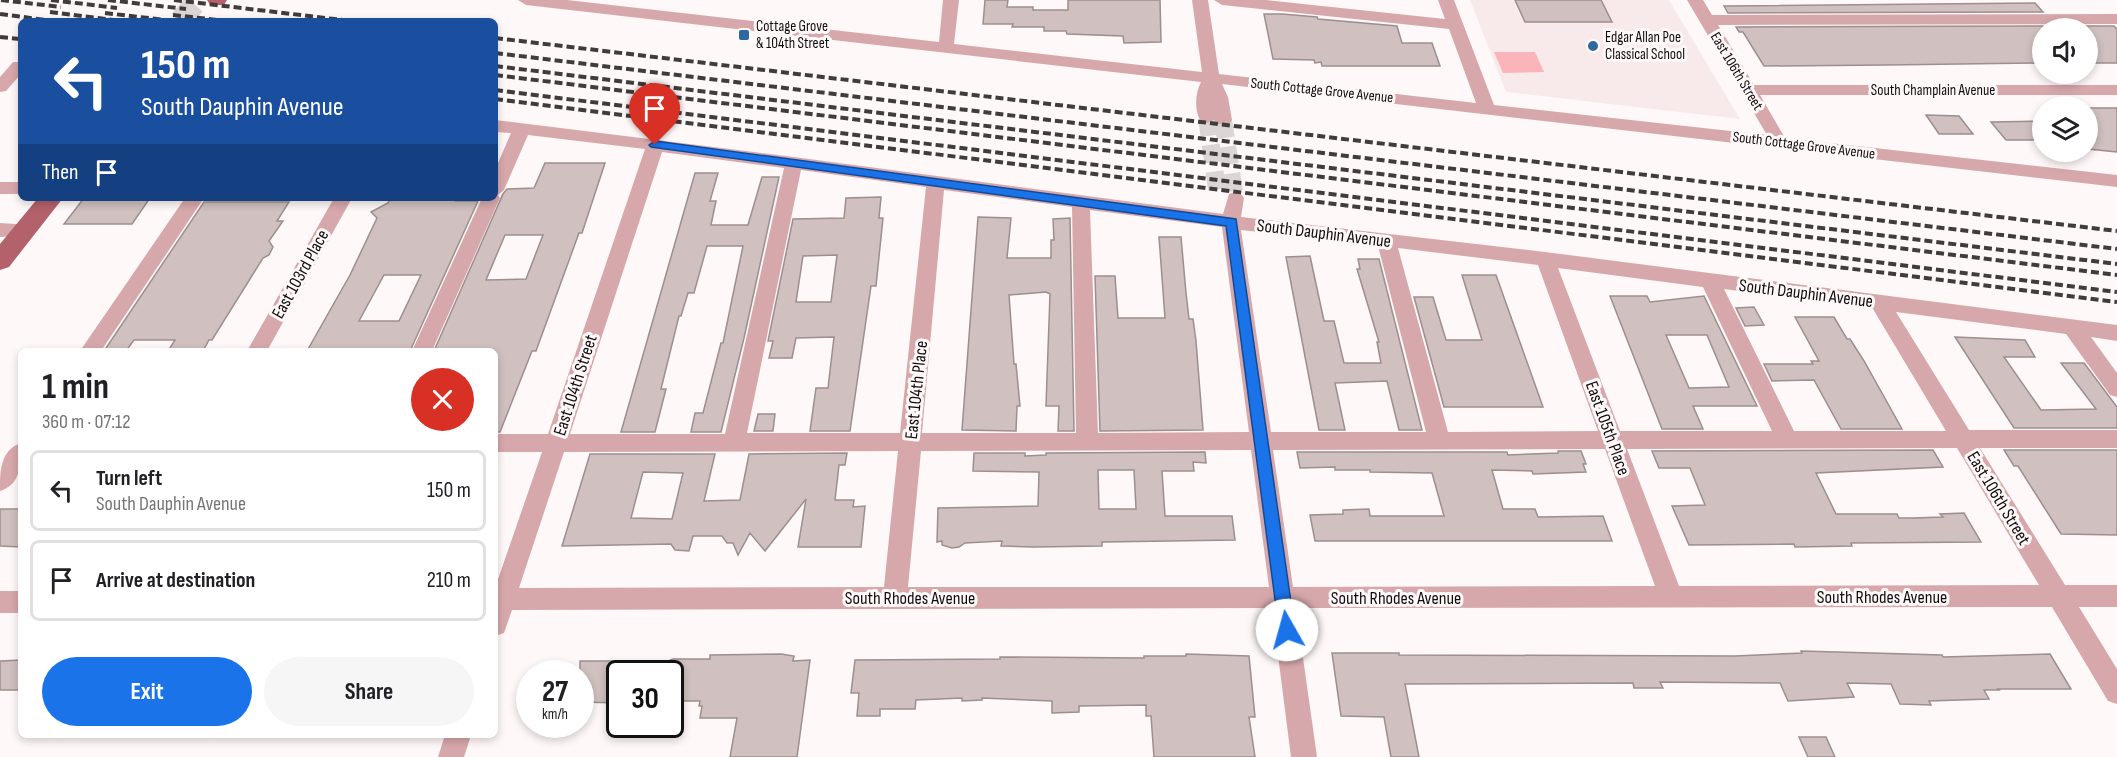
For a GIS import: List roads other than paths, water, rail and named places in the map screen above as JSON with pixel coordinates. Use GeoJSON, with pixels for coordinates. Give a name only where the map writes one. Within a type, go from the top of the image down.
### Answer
{"type":"FeatureCollection","features":[{"type":"Feature","properties":{"kind":"main road"},"geometry":{"type":"LineString","coordinates":[[0,261],[49,201]]}},
{"type":"Feature","properties":{"kind":"street","name":"South Cottage Grove Avenue"},"geometry":{"type":"LineString","coordinates":[[526,0],[2117,181]]}},
{"type":"Feature","properties":{"kind":"street"},"geometry":{"type":"LineString","coordinates":[[946,48],[951,0]]}},
{"type":"Feature","properties":{"kind":"street"},"geometry":{"type":"LineString","coordinates":[[1200,0],[1211,78],[1220,97],[1215,119]]}},
{"type":"Feature","properties":{"kind":"street"},"geometry":{"type":"LineString","coordinates":[[1222,0],[1325,6],[1456,25]]}},
{"type":"Feature","properties":{"kind":"street"},"geometry":{"type":"LineString","coordinates":[[1446,0],[1487,109]]}},
{"type":"Feature","properties":{"kind":"street","name":"East 106th Street"},"geometry":{"type":"LineString","coordinates":[[1695,0],[1780,143]]}},
{"type":"Feature","properties":{"kind":"street"},"geometry":{"type":"LineString","coordinates":[[695,19],[701,2]]}},
{"type":"Feature","properties":{"kind":"street"},"geometry":{"type":"LineString","coordinates":[[1707,20],[2117,19]]}},
{"type":"Feature","properties":{"kind":"street"},"geometry":{"type":"LineString","coordinates":[[0,64],[18,66]]}},
{"type":"Feature","properties":{"kind":"street"},"geometry":{"type":"LineString","coordinates":[[0,87],[18,68]]}},
{"type":"Feature","properties":{"kind":"street","name":"South Champlain Avenue"},"geometry":{"type":"LineString","coordinates":[[1748,90],[2117,90]]}},
{"type":"Feature","properties":{"kind":"street","name":"South Dauphin Avenue"},"geometry":{"type":"LineString","coordinates":[[498,126],[794,163],[1231,222],[1545,259],[2117,333]]}},
{"type":"Feature","properties":{"kind":"street"},"geometry":{"type":"LineString","coordinates":[[498,183],[522,129]]}},
{"type":"Feature","properties":{"kind":"street","name":"East 104th Street"},"geometry":{"type":"LineString","coordinates":[[499,599],[555,444],[655,145]]}},
{"type":"Feature","properties":{"kind":"street"},"geometry":{"type":"LineString","coordinates":[[734,442],[794,163]]}},
{"type":"Feature","properties":{"kind":"street","name":"East 104th Place"},"geometry":{"type":"LineString","coordinates":[[895,598],[936,182]]}},
{"type":"Feature","properties":{"kind":"street"},"geometry":{"type":"LineString","coordinates":[[0,188],[18,188]]}},
{"type":"Feature","properties":{"kind":"street"},"geometry":{"type":"LineString","coordinates":[[1226,197],[1262,441],[1304,757]]}},
{"type":"Feature","properties":{"kind":"street"},"geometry":{"type":"LineString","coordinates":[[92,348],[193,201]]}},
{"type":"Feature","properties":{"kind":"street","name":"East 103rd Place"},"geometry":{"type":"LineString","coordinates":[[259,348],[341,201]]}},
{"type":"Feature","properties":{"kind":"street"},"geometry":{"type":"LineString","coordinates":[[423,348],[490,201]]}},
{"type":"Feature","properties":{"kind":"street"},"geometry":{"type":"LineString","coordinates":[[1082,202],[1087,441]]}},
{"type":"Feature","properties":{"kind":"street"},"geometry":{"type":"LineString","coordinates":[[0,230],[25,230]]}},
{"type":"Feature","properties":{"kind":"street"},"geometry":{"type":"LineString","coordinates":[[1386,240],[1439,440]]}},
{"type":"Feature","properties":{"kind":"street","name":"East 105th Place"},"geometry":{"type":"LineString","coordinates":[[1545,259],[1671,597]]}},
{"type":"Feature","properties":{"kind":"street"},"geometry":{"type":"LineString","coordinates":[[1710,280],[1787,440]]}},
{"type":"Feature","properties":{"kind":"street","name":"East 106th Street"},"geometry":{"type":"LineString","coordinates":[[1880,303],[2117,692]]}},
{"type":"Feature","properties":{"kind":"street"},"geometry":{"type":"LineString","coordinates":[[2072,327],[2117,388]]}},
{"type":"Feature","properties":{"kind":"street"},"geometry":{"type":"LineString","coordinates":[[498,443],[2117,439]]}},
{"type":"Feature","properties":{"kind":"street"},"geometry":{"type":"LineString","coordinates":[[0,482],[18,456]]}},
{"type":"Feature","properties":{"kind":"street","name":"South Rhodes Avenue"},"geometry":{"type":"LineString","coordinates":[[499,599],[2117,596]]}},
{"type":"Feature","properties":{"kind":"street"},"geometry":{"type":"LineString","coordinates":[[0,602],[18,602]]}},
{"type":"Feature","properties":{"kind":"street"},"geometry":{"type":"LineString","coordinates":[[451,757],[457,738]]}},
{"type":"Feature","properties":{"kind":"tunnel"},"geometry":{"type":"LineString","coordinates":[[183,18],[198,0]]}},
{"type":"Feature","properties":{"kind":"tunnel"},"geometry":{"type":"LineString","coordinates":[[1207,118],[1218,196]]}},
{"type":"Feature","properties":{"kind":"tunnel"},"geometry":{"type":"LineString","coordinates":[[1223,120],[1235,198]]}},
{"type":"Feature","properties":{"kind":"railway"},"geometry":{"type":"LineString","coordinates":[[1,0],[61,7]]}},
{"type":"Feature","properties":{"kind":"railway"},"geometry":{"type":"LineString","coordinates":[[51,0],[117,8]]}},
{"type":"Feature","properties":{"kind":"railway"},"geometry":{"type":"LineString","coordinates":[[108,0],[186,9]]}},
{"type":"Feature","properties":{"kind":"railway"},"geometry":{"type":"LineString","coordinates":[[174,0],[326,18]]}},
{"type":"Feature","properties":{"kind":"railway"},"geometry":{"type":"LineString","coordinates":[[50,12],[97,18]]}},
{"type":"Feature","properties":{"kind":"railway"},"geometry":{"type":"LineString","coordinates":[[105,13],[148,18]]}},
{"type":"Feature","properties":{"kind":"railway"},"geometry":{"type":"LineString","coordinates":[[0,14],[31,18]]}},
{"type":"Feature","properties":{"kind":"railway"},"geometry":{"type":"LineString","coordinates":[[173,15],[200,18]]}},
{"type":"Feature","properties":{"kind":"railway"},"geometry":{"type":"LineString","coordinates":[[0,37],[18,39]]}},
{"type":"Feature","properties":{"kind":"railway"},"geometry":{"type":"LineString","coordinates":[[498,38],[2117,231]]}},
{"type":"Feature","properties":{"kind":"railway"},"geometry":{"type":"LineString","coordinates":[[498,53],[2117,249]]}},
{"type":"Feature","properties":{"kind":"railway"},"geometry":{"type":"LineString","coordinates":[[498,66],[2117,264]]}},
{"type":"Feature","properties":{"kind":"railway"},"geometry":{"type":"LineString","coordinates":[[498,75],[2117,275]]}},
{"type":"Feature","properties":{"kind":"railway"},"geometry":{"type":"LineString","coordinates":[[498,90],[2117,292]]}},
{"type":"Feature","properties":{"kind":"railway"},"geometry":{"type":"LineString","coordinates":[[498,99],[2117,302]]}},
{"type":"Feature","properties":{"kind":"place","name":"Cottage Grove & 104th Street"},"geometry":{"type":"Point","coordinates":[744,35]}},
{"type":"Feature","properties":{"kind":"place","name":"Edgar Allan Poe Classical School"},"geometry":{"type":"Point","coordinates":[1593,46]}}]}
